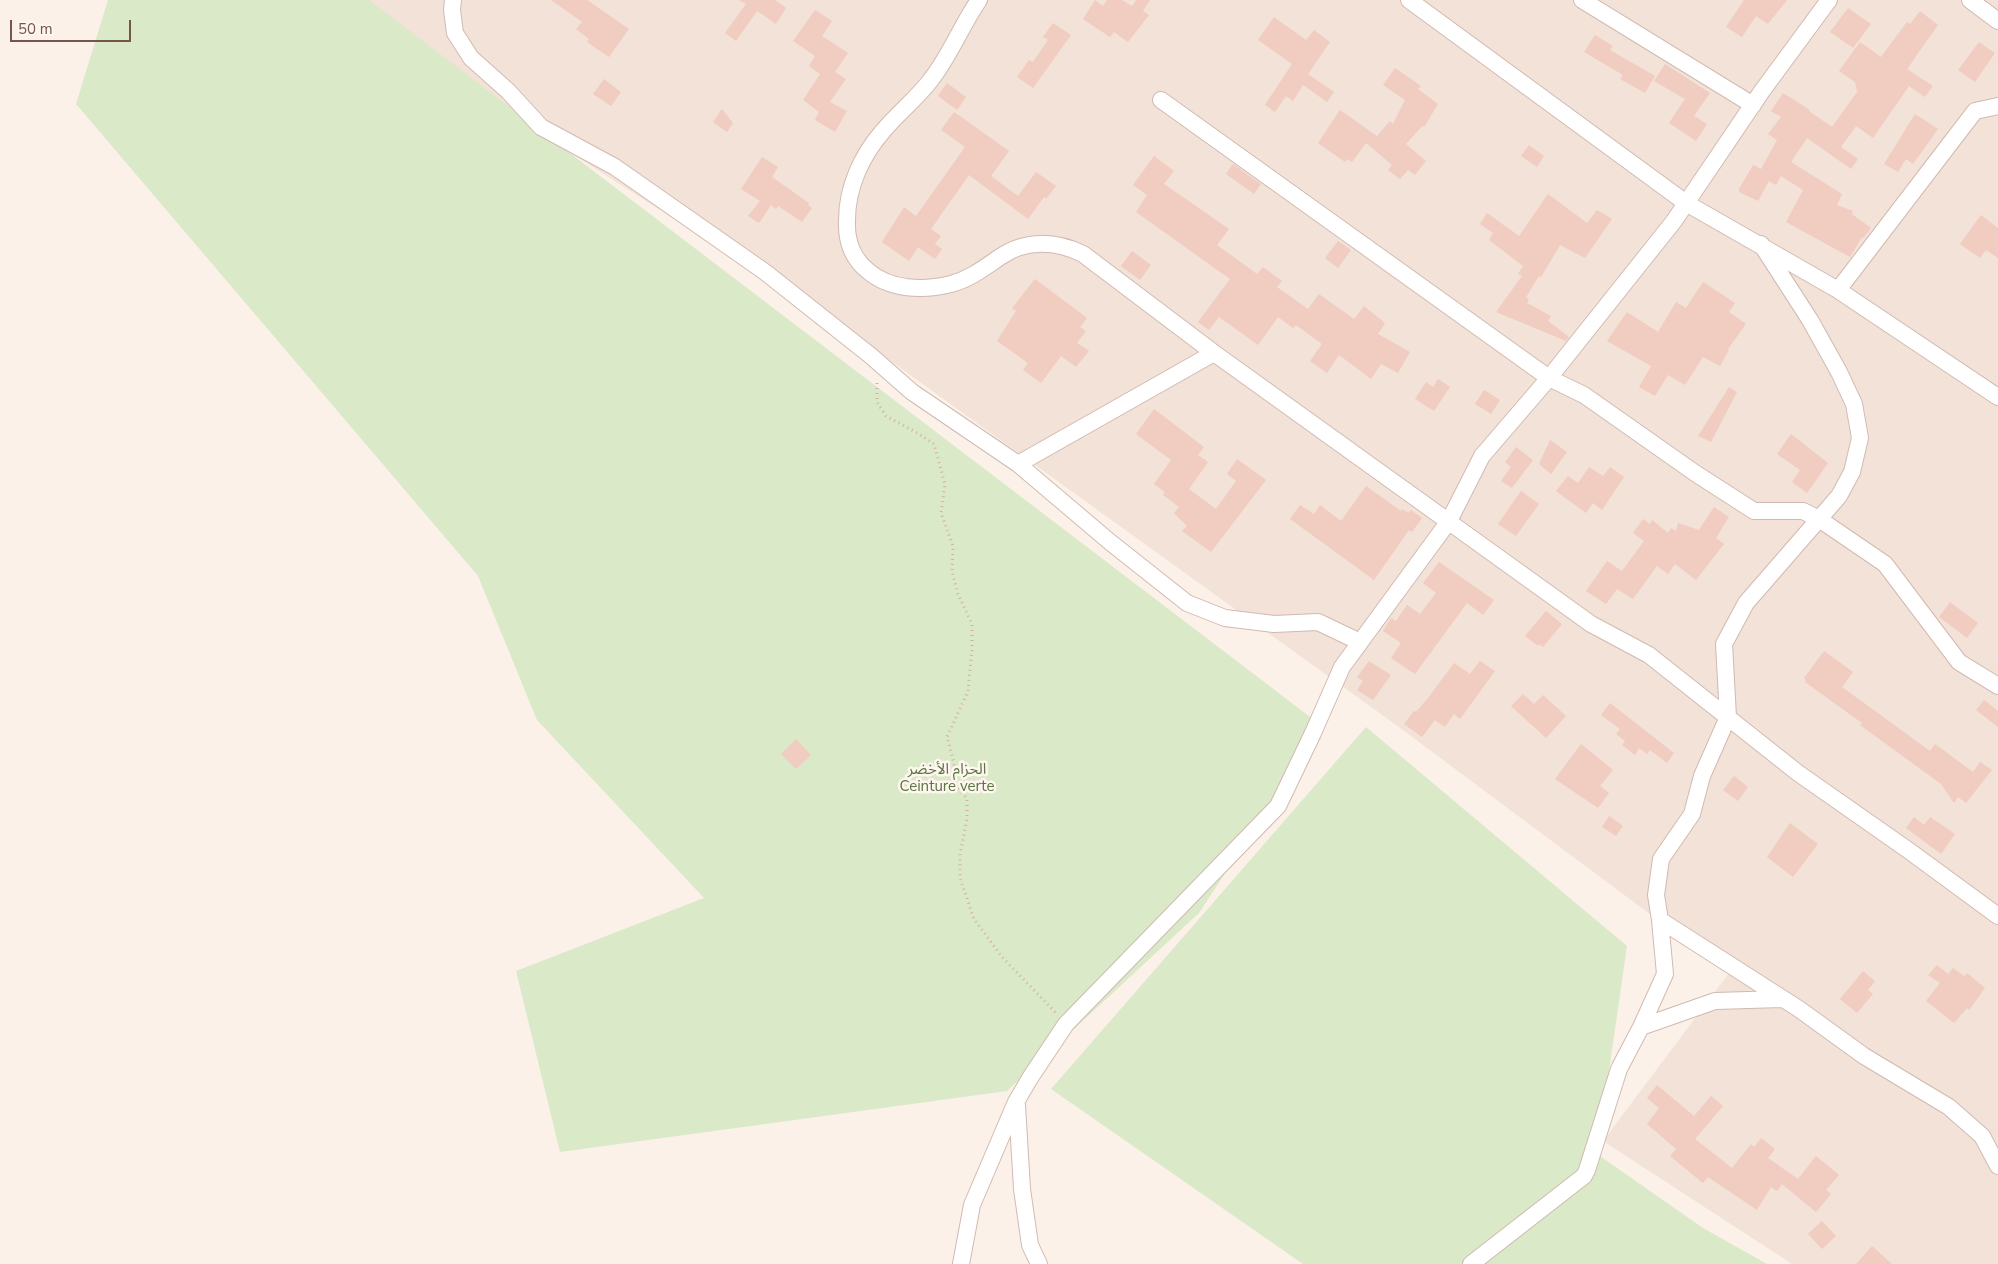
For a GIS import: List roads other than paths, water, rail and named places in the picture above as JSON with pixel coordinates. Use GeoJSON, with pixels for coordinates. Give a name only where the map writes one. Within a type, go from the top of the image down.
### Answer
{"type":"FeatureCollection","features":[{"type":"Feature","properties":{"kind":"street"},"geometry":{"type":"LineString","coordinates":[[453,0],[452,10],[455,33],[471,58],[508,91],[541,127],[615,167],[765,272],[912,392],[1018,464],[1110,542],[1187,603],[1226,618],[1274,624],[1318,622],[1360,642]]}},
{"type":"Feature","properties":{"kind":"street"},"geometry":{"type":"LineString","coordinates":[[979,0],[940,68],[919,95],[883,131],[857,171],[847,212],[848,240],[853,254],[862,266],[886,282],[900,286],[927,287],[950,284],[966,278],[982,270],[1001,256],[1022,246],[1047,243],[1059,245],[1083,254],[1214,353],[1591,624],[1648,655],[1798,773],[1998,916]]}},
{"type":"Feature","properties":{"kind":"street"},"geometry":{"type":"LineString","coordinates":[[1409,0],[1686,203],[1762,244],[1838,290],[1997,394]]}},
{"type":"Feature","properties":{"kind":"street"},"geometry":{"type":"LineString","coordinates":[[1582,0],[1753,105]]}},
{"type":"Feature","properties":{"kind":"street"},"geometry":{"type":"LineString","coordinates":[[961,1264],[972,1205],[1016,1102],[1066,1024],[1278,806],[1342,667],[1449,521],[1482,456],[1550,378],[1686,203],[1753,105],[1829,0]]}},
{"type":"Feature","properties":{"kind":"street"},"geometry":{"type":"LineString","coordinates":[[1970,0],[1998,21]]}},
{"type":"Feature","properties":{"kind":"street"},"geometry":{"type":"LineString","coordinates":[[1160,100],[1550,378],[1584,395],[1695,473],[1754,511],[1803,511],[1819,519],[1885,564],[1959,662],[1998,686]]}},
{"type":"Feature","properties":{"kind":"street"},"geometry":{"type":"LineString","coordinates":[[1838,290],[1975,111],[1998,106]]}},
{"type":"Feature","properties":{"kind":"street"},"geometry":{"type":"LineString","coordinates":[[1470,1264],[1584,1176],[1591,1161],[1618,1069],[1641,1027],[1665,974],[1656,895],[1661,859],[1692,814],[1702,776],[1728,717],[1724,644],[1746,603],[1839,496],[1852,472],[1860,438],[1854,404],[1839,372],[1810,320],[1762,244]]}},
{"type":"Feature","properties":{"kind":"street"},"geometry":{"type":"LineString","coordinates":[[1018,464],[1214,353]]}},
{"type":"Feature","properties":{"kind":"street"},"geometry":{"type":"LineString","coordinates":[[1660,920],[1798,1008],[1864,1056],[1949,1107],[1982,1136],[1998,1166]]}},
{"type":"Feature","properties":{"kind":"street"},"geometry":{"type":"LineString","coordinates":[[1641,1027],[1716,1001],[1782,999]]}},
{"type":"Feature","properties":{"kind":"street"},"geometry":{"type":"LineString","coordinates":[[1016,1102],[1022,1189],[1030,1244],[1039,1264]]}},
{"type":"Feature","properties":{"kind":"park label","name":"الحزام الأخضر Ceinture verte"},"geometry":{"type":"Point","coordinates":[947,778]}}]}
